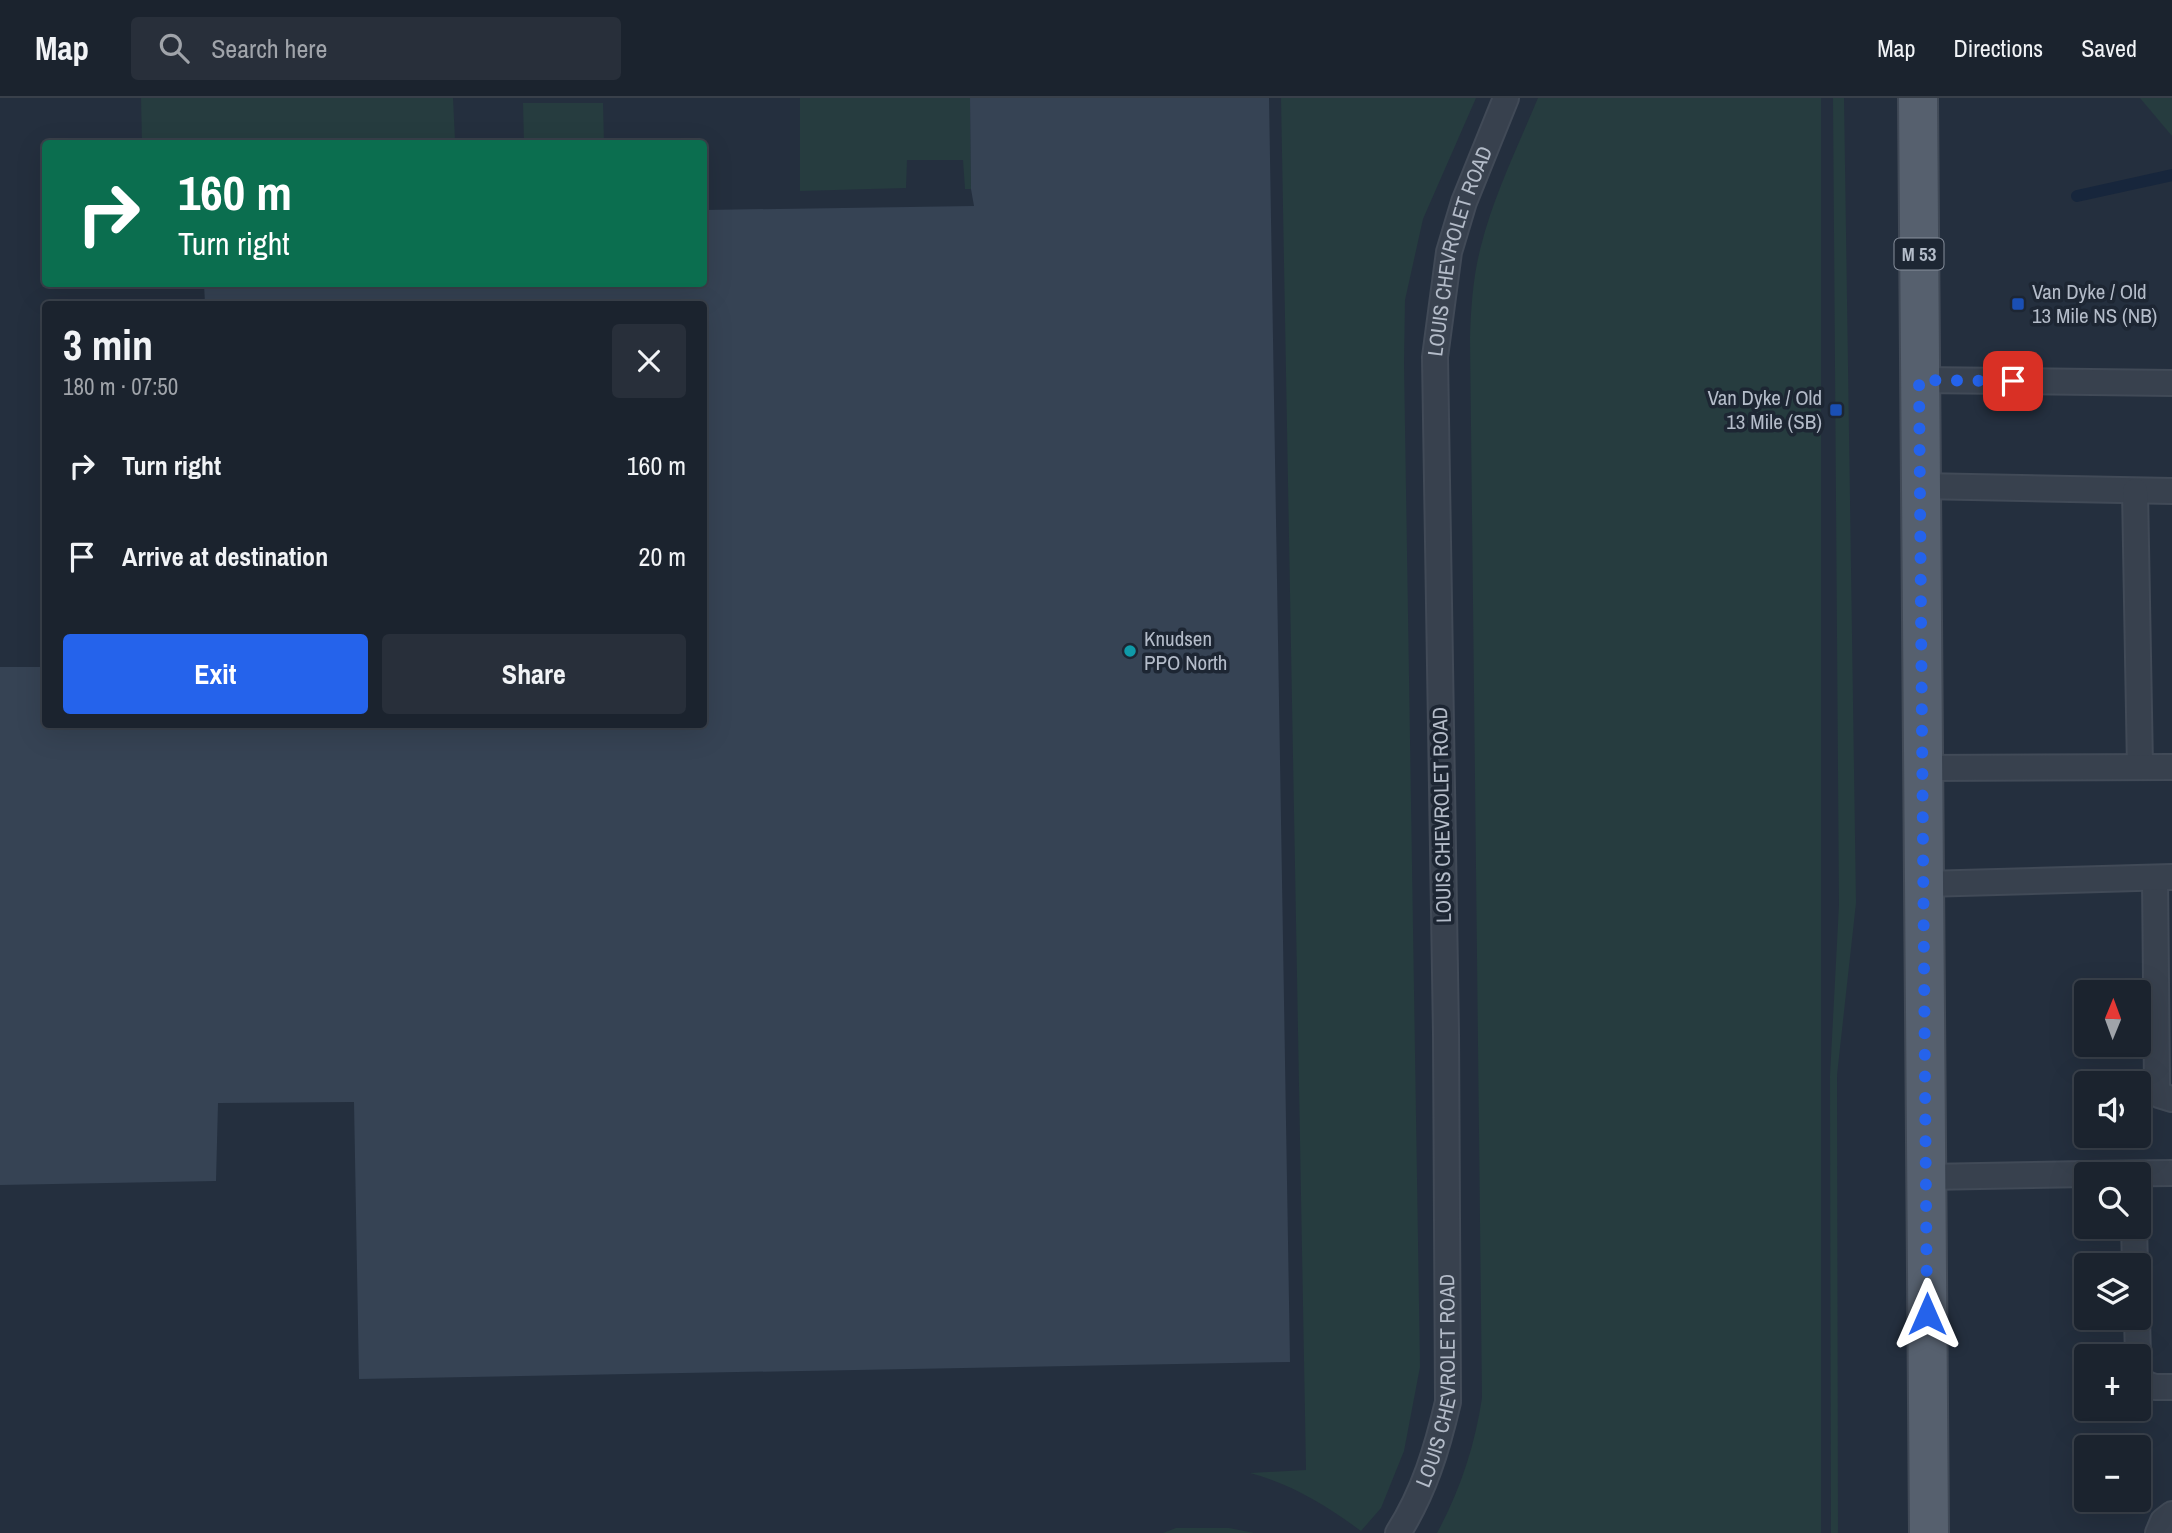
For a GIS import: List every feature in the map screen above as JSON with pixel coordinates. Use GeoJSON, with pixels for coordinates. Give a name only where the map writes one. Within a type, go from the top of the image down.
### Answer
{"type":"FeatureCollection","features":[{"type":"Feature","properties":{"kind":"main road","name":"M 53"},"geometry":{"type":"LineString","coordinates":[[1918,98],[1929,1533]]}},
{"type":"Feature","properties":{"kind":"lane","name":"LOUIS CHEVROLET ROAD"},"geometry":{"type":"LineString","coordinates":[[1398,1533],[1422,1490],[1438,1448],[1448,1402],[1436,357],[1449,253],[1464,202],[1506,98]]}},
{"type":"Feature","properties":{"kind":"lane"},"geometry":{"type":"LineString","coordinates":[[1919,380],[2172,383]]}},
{"type":"Feature","properties":{"kind":"lane"},"geometry":{"type":"LineString","coordinates":[[1921,486],[2172,491]]}},
{"type":"Feature","properties":{"kind":"lane"},"geometry":{"type":"LineString","coordinates":[[2135,491],[2140,767]]}},
{"type":"Feature","properties":{"kind":"lane"},"geometry":{"type":"LineString","coordinates":[[1923,768],[2172,767]]}},
{"type":"Feature","properties":{"kind":"lane"},"geometry":{"type":"LineString","coordinates":[[1924,884],[2163,877],[2157,1086],[2159,1095],[2172,1099]]}},
{"type":"Feature","properties":{"kind":"lane"},"geometry":{"type":"LineString","coordinates":[[2151,1174],[2172,1173]]}},
{"type":"Feature","properties":{"kind":"lane"},"geometry":{"type":"LineString","coordinates":[[1927,1177],[2074,1174]]}},
{"type":"Feature","properties":{"kind":"lane"},"geometry":{"type":"LineString","coordinates":[[2151,1386],[2172,1387]]}},
{"type":"Feature","properties":{"kind":"lane"},"geometry":{"type":"LineString","coordinates":[[2158,1533],[2163,1521],[2172,1514]]}},
{"type":"Feature","properties":{"kind":"green space"},"geometry":{"type":"Polygon","coordinates":[[[141,98],[453,98],[455,140],[142,140],[141,98]]]}},
{"type":"Feature","properties":{"kind":"green space"},"geometry":{"type":"Polygon","coordinates":[[[800,98],[970,98],[971,189],[965,189],[963,160],[907,160],[906,188],[800,191],[800,98]]]}},
{"type":"Feature","properties":{"kind":"green space"},"geometry":{"type":"Polygon","coordinates":[[[1281,98],[1476,98],[1423,219],[1405,300],[1420,1367],[1404,1451],[1381,1508],[1361,1531],[1309,1497],[1250,1473],[1306,1470],[1281,98]]]}},
{"type":"Feature","properties":{"kind":"green space"},"geometry":{"type":"Polygon","coordinates":[[[1538,98],[1821,98],[1821,1533],[1437,1533],[1466,1467],[1482,1398],[1470,338],[1472,303],[1476,269],[1486,227],[1538,98]]]}},
{"type":"Feature","properties":{"kind":"green space"},"geometry":{"type":"Polygon","coordinates":[[[1833,98],[1844,98],[1856,903],[1837,1075],[1838,1533],[1831,1533],[1830,1076],[1839,905],[1833,98]]]}},
{"type":"Feature","properties":{"kind":"green space"},"geometry":{"type":"Polygon","coordinates":[[[2140,98],[2172,98],[2172,136],[2140,98]]]}},
{"type":"Feature","properties":{"kind":"green space"},"geometry":{"type":"Polygon","coordinates":[[[523,103],[603,103],[604,140],[524,140],[523,103]]]}},
{"type":"Feature","properties":{"kind":"green space"},"geometry":{"type":"Polygon","coordinates":[[[1176,1528],[1229,1528],[1254,1533],[1163,1533],[1176,1528]]]}},
{"type":"Feature","properties":{"kind":"building"},"geometry":{"type":"Polygon","coordinates":[[[970,98],[1269,98],[1290,1362],[359,1379],[354,1102],[218,1103],[216,1181],[0,1185],[0,667],[42,667],[42,728],[707,728],[707,301],[205,301],[204,287],[707,287],[707,210],[974,206],[971,189],[970,98]]]}},
{"type":"Feature","properties":{"kind":"waterway"},"geometry":{"type":"LineString","coordinates":[[2077,196],[2172,175]]}},
{"type":"Feature","properties":{"kind":"place","name":"Van Dyke / Old 13 Mile NS (NB)"},"geometry":{"type":"Point","coordinates":[2018,304]}},
{"type":"Feature","properties":{"kind":"place","name":"Van Dyke / Old 13 Mile (SB)"},"geometry":{"type":"Point","coordinates":[1836,410]}},
{"type":"Feature","properties":{"kind":"place","name":"Knudsen PPO North"},"geometry":{"type":"Point","coordinates":[1130,651]}},
{"type":"Feature","properties":{"kind":"route"},"geometry":{"type":"LineString","coordinates":[[1927,1314],[1919,380],[2013,381]]}}]}
